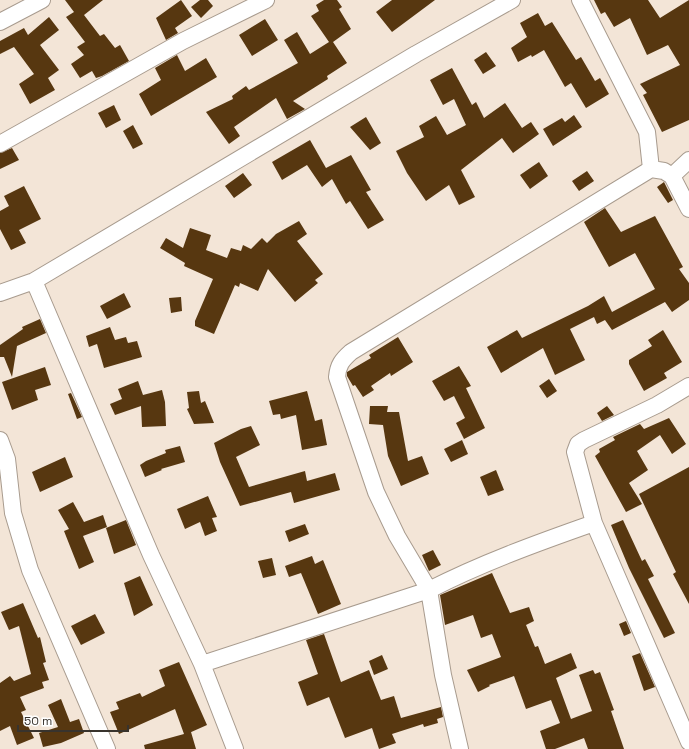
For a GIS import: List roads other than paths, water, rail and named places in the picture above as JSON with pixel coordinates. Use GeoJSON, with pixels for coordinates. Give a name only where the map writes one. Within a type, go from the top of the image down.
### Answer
{"type":"FeatureCollection","features":[{"type":"Feature","properties":{"kind":"street"},"geometry":{"type":"LineString","coordinates":[[0,22],[42,0]]}},
{"type":"Feature","properties":{"kind":"street"},"geometry":{"type":"LineString","coordinates":[[0,144],[183,41],[266,0]]}},
{"type":"Feature","properties":{"kind":"street"},"geometry":{"type":"LineString","coordinates":[[0,293],[34,281],[416,54],[512,0]]}},
{"type":"Feature","properties":{"kind":"street"},"geometry":{"type":"LineString","coordinates":[[580,0],[647,132],[651,169]]}},
{"type":"Feature","properties":{"kind":"street"},"geometry":{"type":"LineString","coordinates":[[672,176],[689,160]]}},
{"type":"Feature","properties":{"kind":"street"},"geometry":{"type":"LineString","coordinates":[[460,749],[443,675],[428,590],[397,536],[376,492],[337,377],[338,368],[342,360],[351,352],[651,169],[664,171],[672,176],[689,209]]}},
{"type":"Feature","properties":{"kind":"street"},"geometry":{"type":"LineString","coordinates":[[34,281],[151,555],[202,664],[234,749]]}},
{"type":"Feature","properties":{"kind":"street"},"geometry":{"type":"LineString","coordinates":[[689,386],[657,406],[578,444],[575,452],[594,523],[689,742]]}},
{"type":"Feature","properties":{"kind":"street"},"geometry":{"type":"LineString","coordinates":[[0,440],[7,459],[13,513],[30,570],[107,749]]}},
{"type":"Feature","properties":{"kind":"street"},"geometry":{"type":"LineString","coordinates":[[202,664],[428,590],[503,555],[594,523]]}}]}
